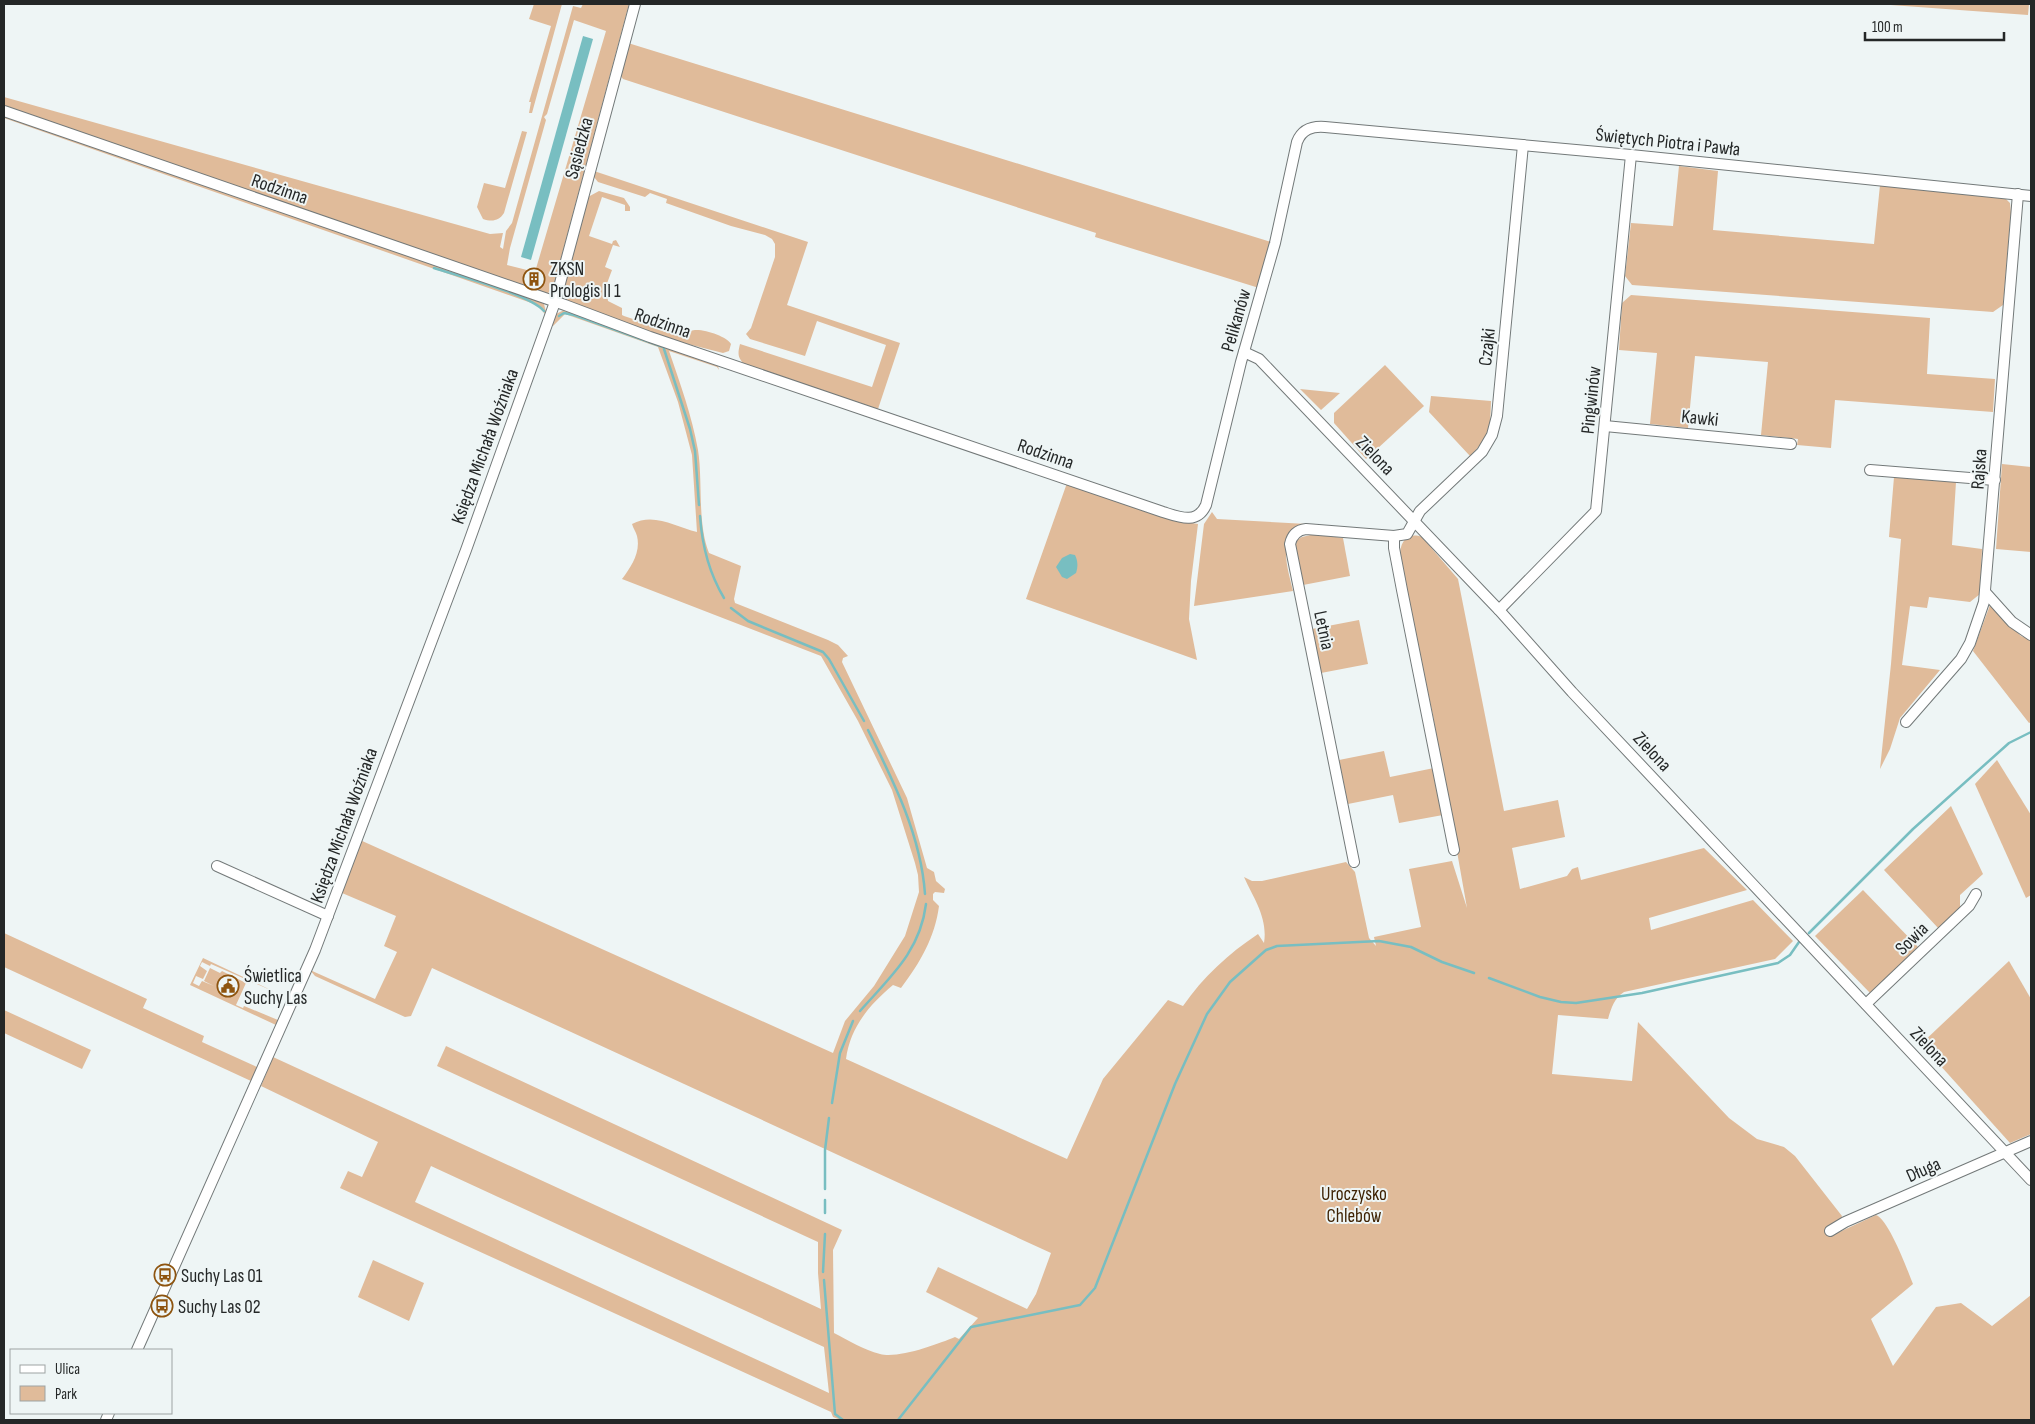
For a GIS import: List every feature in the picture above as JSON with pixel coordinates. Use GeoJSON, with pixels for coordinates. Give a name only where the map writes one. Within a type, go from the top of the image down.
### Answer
{"type":"FeatureCollection","features":[{"type":"Feature","properties":{"kind":"street","name":"Sąsiedzka"},"geometry":{"type":"LineString","coordinates":[[555,302],[635,4]]}},
{"type":"Feature","properties":{"kind":"street","name":"Rodzinna"},"geometry":{"type":"LineString","coordinates":[[4,111],[555,302],[650,337],[1163,512],[1185,518],[1198,516]]}},
{"type":"Feature","properties":{"kind":"street","name":"Świętych Piotra i Pawła"},"geometry":{"type":"LineString","coordinates":[[1302,133],[1310,128],[1320,126],[1631,155],[2031,196]]}},
{"type":"Feature","properties":{"kind":"street","name":"Pelikanów"},"geometry":{"type":"LineString","coordinates":[[1198,516],[1207,501],[1244,352],[1275,243],[1297,142],[1302,133]]}},
{"type":"Feature","properties":{"kind":"street","name":"Czajki"},"geometry":{"type":"LineString","coordinates":[[1415,521],[1420,511],[1482,452],[1492,436],[1497,416],[1523,145]]}},
{"type":"Feature","properties":{"kind":"street","name":"Pingwinów"},"geometry":{"type":"LineString","coordinates":[[1499,610],[1596,512],[1631,155]]}},
{"type":"Feature","properties":{"kind":"street","name":"Rajska"},"geometry":{"type":"LineString","coordinates":[[1906,722],[1961,659],[1973,634],[1986,593],[2018,194]]}},
{"type":"Feature","properties":{"kind":"street","name":"Księdza Michała Woźniaka"},"geometry":{"type":"LineString","coordinates":[[137,1349],[272,1048],[328,916],[468,544],[555,302]]}},
{"type":"Feature","properties":{"kind":"street","name":"Zielona"},"geometry":{"type":"LineString","coordinates":[[1244,352],[1259,359],[1415,521],[1499,610],[1566,685],[2031,1180]]}},
{"type":"Feature","properties":{"kind":"street","name":"Kawki"},"geometry":{"type":"LineString","coordinates":[[1605,426],[1791,444]]}},
{"type":"Feature","properties":{"kind":"street"},"geometry":{"type":"LineString","coordinates":[[1870,470],[1995,480]]}},
{"type":"Feature","properties":{"kind":"street"},"geometry":{"type":"LineString","coordinates":[[1415,521],[1407,534],[1394,536],[1394,548],[1454,850]]}},
{"type":"Feature","properties":{"kind":"street","name":"Letnia"},"geometry":{"type":"LineString","coordinates":[[1354,862],[1290,544],[1292,536],[1300,530],[1306,529],[1394,536]]}},
{"type":"Feature","properties":{"kind":"street"},"geometry":{"type":"LineString","coordinates":[[1986,593],[2012,622],[2031,635]]}},
{"type":"Feature","properties":{"kind":"street"},"geometry":{"type":"LineString","coordinates":[[217,866],[328,916]]}},
{"type":"Feature","properties":{"kind":"street","name":"Sowia"},"geometry":{"type":"LineString","coordinates":[[1866,1004],[1969,906],[1976,894]]}},
{"type":"Feature","properties":{"kind":"street","name":"Długa"},"geometry":{"type":"LineString","coordinates":[[1830,1231],[1845,1222],[2031,1141]]}},
{"type":"Feature","properties":{"kind":"green space"},"geometry":{"type":"Polygon","coordinates":[[[534,4],[562,4],[532,113],[529,113],[531,102],[529,102],[551,26],[529,19],[534,4]]]}},
{"type":"Feature","properties":{"kind":"green space"},"geometry":{"type":"Polygon","coordinates":[[[583,4],[629,4],[553,288],[547,294],[4,107],[4,97],[490,234],[503,233],[500,247],[503,249],[506,231],[512,223],[573,6],[581,8],[583,4]],[[574,20],[547,114],[544,117],[546,120],[510,248],[507,265],[535,272],[606,31],[574,20]]]}},
{"type":"Feature","properties":{"kind":"green space"},"geometry":{"type":"Polygon","coordinates":[[[1877,4],[2029,4],[2028,15],[1877,4]]]}},
{"type":"Feature","properties":{"kind":"green space"},"geometry":{"type":"Polygon","coordinates":[[[628,43],[1271,242],[1259,288],[1095,237],[1096,233],[623,79],[620,75],[628,43]]]}},
{"type":"Feature","properties":{"kind":"green space"},"geometry":{"type":"Polygon","coordinates":[[[4,114],[536,300],[544,304],[546,312],[545,314],[537,305],[4,118],[4,114]]]}},
{"type":"Feature","properties":{"kind":"green space"},"geometry":{"type":"Polygon","coordinates":[[[522,131],[527,132],[504,213],[495,220],[483,219],[477,207],[484,183],[505,188],[522,131]]]}},
{"type":"Feature","properties":{"kind":"green space"},"geometry":{"type":"Polygon","coordinates":[[[1679,166],[1718,171],[1713,230],[1874,244],[1880,185],[2004,197],[2010,203],[2011,213],[2003,305],[1993,312],[1632,285],[1625,276],[1631,223],[1673,226],[1679,166]]]}},
{"type":"Feature","properties":{"kind":"green space"},"geometry":{"type":"Polygon","coordinates":[[[594,171],[808,242],[787,305],[900,343],[878,409],[744,364],[740,359],[740,344],[872,387],[886,345],[817,321],[805,356],[750,339],[746,334],[751,328],[775,257],[775,244],[772,239],[765,235],[731,226],[666,203],[667,199],[650,193],[645,197],[598,182],[594,177],[594,171]]]}},
{"type":"Feature","properties":{"kind":"green space"},"geometry":{"type":"Polygon","coordinates":[[[599,191],[624,198],[630,207],[630,211],[625,211],[625,205],[602,197],[589,236],[612,244],[616,240],[620,247],[613,245],[605,267],[612,270],[606,286],[608,301],[622,308],[622,315],[624,316],[687,337],[691,331],[695,330],[719,335],[731,344],[729,351],[723,353],[680,342],[566,300],[563,292],[588,197],[599,191]]]}},
{"type":"Feature","properties":{"kind":"green space"},"geometry":{"type":"Polygon","coordinates":[[[1631,295],[1930,318],[1927,374],[1995,379],[1993,412],[1835,400],[1831,448],[1797,445],[1798,439],[1761,435],[1768,362],[1695,356],[1688,428],[1650,424],[1657,353],[1619,350],[1622,303],[1631,295]]]}},
{"type":"Feature","properties":{"kind":"green space","name":"Uroczysko Chlebów"},"geometry":{"type":"Polygon","coordinates":[[[564,310],[718,366],[719,370],[717,367],[669,351],[689,412],[698,450],[703,528],[709,553],[741,566],[734,599],[735,603],[828,640],[838,645],[848,656],[843,658],[842,662],[907,798],[927,868],[934,872],[936,881],[945,889],[944,893],[935,892],[933,894],[933,900],[939,906],[934,928],[926,949],[901,988],[893,985],[862,1018],[852,1037],[846,1059],[1067,1159],[1103,1079],[1168,1000],[1183,1006],[1208,976],[1236,950],[1258,934],[1264,943],[1265,934],[1262,917],[1244,877],[1252,881],[1262,881],[1346,862],[1355,872],[1369,938],[1376,946],[1374,937],[1421,927],[1409,869],[1452,861],[1467,908],[1433,716],[1400,559],[1404,540],[1411,536],[1422,537],[1458,579],[1504,811],[1558,800],[1565,837],[1512,848],[1520,889],[1567,876],[1572,869],[1578,867],[1581,880],[1704,848],[1747,890],[1649,918],[1651,930],[1753,900],[1793,941],[1775,959],[1624,992],[1615,1001],[1608,1019],[1558,1015],[1552,1074],[1632,1081],[1638,1022],[1729,1118],[1757,1139],[1784,1147],[1795,1156],[1842,1216],[1833,1235],[1876,1215],[1881,1219],[1892,1235],[1913,1284],[1871,1319],[1893,1366],[1936,1307],[1961,1303],[1992,1326],[2031,1295],[2031,1420],[841,1420],[833,1417],[831,1412],[340,1188],[348,1171],[362,1177],[378,1142],[261,1086],[273,1057],[821,1309],[818,1242],[437,1066],[446,1046],[842,1230],[833,1250],[834,1333],[874,1352],[888,1355],[907,1353],[955,1337],[959,1339],[978,1318],[926,1292],[938,1267],[1027,1309],[1036,1294],[1051,1253],[432,968],[411,1016],[405,1017],[315,976],[310,970],[375,999],[397,952],[384,946],[396,916],[342,893],[360,840],[833,1053],[845,1021],[874,986],[905,936],[919,892],[915,863],[892,790],[858,721],[821,656],[622,579],[632,564],[638,548],[637,536],[632,524],[648,519],[657,520],[697,532],[692,455],[678,402],[658,347],[565,314],[553,326],[552,323],[556,314],[564,310]],[[431,1166],[415,1202],[829,1393],[824,1347],[431,1166]]]}},
{"type":"Feature","properties":{"kind":"green space"},"geometry":{"type":"Polygon","coordinates":[[[1385,365],[1424,406],[1366,459],[1334,423],[1334,413],[1385,365]]]}},
{"type":"Feature","properties":{"kind":"green space"},"geometry":{"type":"Polygon","coordinates":[[[1300,389],[1340,393],[1321,410],[1300,389]]]}},
{"type":"Feature","properties":{"kind":"green space"},"geometry":{"type":"Polygon","coordinates":[[[1431,396],[1491,401],[1488,432],[1482,443],[1470,456],[1429,412],[1431,396]]]}},
{"type":"Feature","properties":{"kind":"green space"},"geometry":{"type":"Polygon","coordinates":[[[2002,464],[2031,467],[2031,552],[1996,549],[2002,464]]]}},
{"type":"Feature","properties":{"kind":"green space"},"geometry":{"type":"Polygon","coordinates":[[[1894,477],[1956,482],[1952,545],[1982,549],[1980,594],[1970,602],[1929,597],[1927,608],[1910,606],[1902,665],[1940,670],[1900,718],[1890,749],[1880,769],[1901,539],[1889,537],[1894,477]]]}},
{"type":"Feature","properties":{"kind":"green space"},"geometry":{"type":"Polygon","coordinates":[[[1067,483],[1180,521],[1198,524],[1191,581],[1189,619],[1197,660],[1026,599],[1067,483]]]}},
{"type":"Feature","properties":{"kind":"green space"},"geometry":{"type":"Polygon","coordinates":[[[1212,512],[1217,519],[1307,524],[1296,529],[1287,542],[1287,567],[1293,591],[1194,606],[1204,524],[1212,512]]]}},
{"type":"Feature","properties":{"kind":"green space"},"geometry":{"type":"Polygon","coordinates":[[[1315,534],[1343,538],[1350,576],[1303,585],[1295,549],[1297,540],[1315,534]]]}},
{"type":"Feature","properties":{"kind":"green space"},"geometry":{"type":"Polygon","coordinates":[[[1990,605],[2021,636],[2031,640],[2031,722],[2029,723],[1973,651],[1990,605]]]}},
{"type":"Feature","properties":{"kind":"green space"},"geometry":{"type":"Polygon","coordinates":[[[1359,620],[1368,664],[1321,673],[1312,629],[1359,620]]]}},
{"type":"Feature","properties":{"kind":"green space"},"geometry":{"type":"Polygon","coordinates":[[[1384,751],[1390,777],[1434,768],[1443,815],[1399,823],[1393,795],[1348,804],[1339,760],[1384,751]]]}},
{"type":"Feature","properties":{"kind":"green space"},"geometry":{"type":"Polygon","coordinates":[[[1997,760],[2031,815],[2031,895],[2026,898],[1975,784],[1997,760]]]}},
{"type":"Feature","properties":{"kind":"green space"},"geometry":{"type":"Polygon","coordinates":[[[1951,806],[1983,874],[1960,895],[1960,909],[1939,929],[1884,870],[1951,806]]]}},
{"type":"Feature","properties":{"kind":"green space"},"geometry":{"type":"Polygon","coordinates":[[[1863,890],[1919,948],[1871,994],[1815,936],[1863,890]]]}},
{"type":"Feature","properties":{"kind":"green space"},"geometry":{"type":"Polygon","coordinates":[[[4,933],[147,999],[143,1008],[204,1036],[202,1042],[257,1067],[251,1081],[4,967],[4,933]]]}},
{"type":"Feature","properties":{"kind":"green space"},"geometry":{"type":"Polygon","coordinates":[[[203,958],[275,992],[211,964],[210,966],[202,962],[200,966],[207,971],[203,979],[196,976],[193,983],[199,986],[202,981],[214,986],[204,981],[210,968],[220,973],[222,971],[246,983],[236,1005],[243,1008],[244,1006],[278,1020],[276,1025],[190,985],[203,958]]]}},
{"type":"Feature","properties":{"kind":"green space"},"geometry":{"type":"Polygon","coordinates":[[[2009,961],[2031,999],[2031,1134],[2010,1143],[1921,1044],[2009,961]]]}},
{"type":"Feature","properties":{"kind":"green space"},"geometry":{"type":"Polygon","coordinates":[[[4,1010],[91,1050],[82,1069],[4,1033],[4,1010]]]}},
{"type":"Feature","properties":{"kind":"green space"},"geometry":{"type":"Polygon","coordinates":[[[373,1260],[424,1283],[409,1321],[358,1297],[373,1260]]]}},
{"type":"Feature","properties":{"kind":"water"},"geometry":{"type":"Polygon","coordinates":[[[583,36],[593,39],[531,260],[521,257],[583,36]]]}},
{"type":"Feature","properties":{"kind":"water"},"geometry":{"type":"Polygon","coordinates":[[[1070,554],[1075,555],[1077,568],[1076,573],[1067,579],[1062,577],[1056,567],[1062,558],[1070,554]]]}},
{"type":"Feature","properties":{"kind":"waterway"},"geometry":{"type":"LineString","coordinates":[[434,268],[509,292],[524,298],[544,311]]}},
{"type":"Feature","properties":{"kind":"waterway"},"geometry":{"type":"LineString","coordinates":[[559,316],[564,313],[574,315],[663,347]]}},
{"type":"Feature","properties":{"kind":"waterway"},"geometry":{"type":"LineString","coordinates":[[664,349],[690,429],[695,451],[699,505]]}},
{"type":"Feature","properties":{"kind":"waterway"},"geometry":{"type":"LineString","coordinates":[[700,516],[702,538],[707,558],[714,579],[724,598]]}},
{"type":"Feature","properties":{"kind":"waterway"},"geometry":{"type":"LineString","coordinates":[[731,608],[748,621],[823,652],[829,659],[864,721]]}},
{"type":"Feature","properties":{"kind":"waterway"},"geometry":{"type":"LineString","coordinates":[[868,730],[896,789],[912,830],[918,851],[925,894]]}},
{"type":"Feature","properties":{"kind":"waterway"},"geometry":{"type":"LineString","coordinates":[[1809,933],[1913,829],[2009,743],[2031,732]]}},
{"type":"Feature","properties":{"kind":"waterway"},"geometry":{"type":"LineString","coordinates":[[860,1011],[902,963],[917,936],[923,921],[926,904]]}},
{"type":"Feature","properties":{"kind":"waterway"},"geometry":{"type":"LineString","coordinates":[[898,1420],[971,1327],[1080,1305],[1095,1288],[1175,1084],[1207,1014],[1230,982],[1266,950],[1277,946],[1379,941],[1411,947],[1442,962],[1474,973]]}},
{"type":"Feature","properties":{"kind":"waterway"},"geometry":{"type":"LineString","coordinates":[[1489,978],[1540,997],[1576,1003],[1642,993],[1778,963],[1790,955],[1799,942]]}},
{"type":"Feature","properties":{"kind":"waterway"},"geometry":{"type":"LineString","coordinates":[[832,1103],[840,1053],[853,1021]]}},
{"type":"Feature","properties":{"kind":"waterway"},"geometry":{"type":"LineString","coordinates":[[825,1189],[825,1150],[829,1118]]}},
{"type":"Feature","properties":{"kind":"waterway"},"geometry":{"type":"LineString","coordinates":[[825,1200],[825,1213]]}},
{"type":"Feature","properties":{"kind":"waterway"},"geometry":{"type":"LineString","coordinates":[[823,1272],[825,1234]]}},
{"type":"Feature","properties":{"kind":"waterway"},"geometry":{"type":"LineString","coordinates":[[824,1280],[835,1414],[843,1420]]}},
{"type":"Feature","properties":{"kind":"place","name":"ZKSN Prologis II 1"},"geometry":{"type":"Point","coordinates":[534,279]}},
{"type":"Feature","properties":{"kind":"place","name":"Świetlica Suchy Las"},"geometry":{"type":"Point","coordinates":[228,986]}},
{"type":"Feature","properties":{"kind":"place","name":"Suchy Las 01"},"geometry":{"type":"Point","coordinates":[165,1275]}},
{"type":"Feature","properties":{"kind":"place","name":"Suchy Las 02"},"geometry":{"type":"Point","coordinates":[162,1306]}}]}
